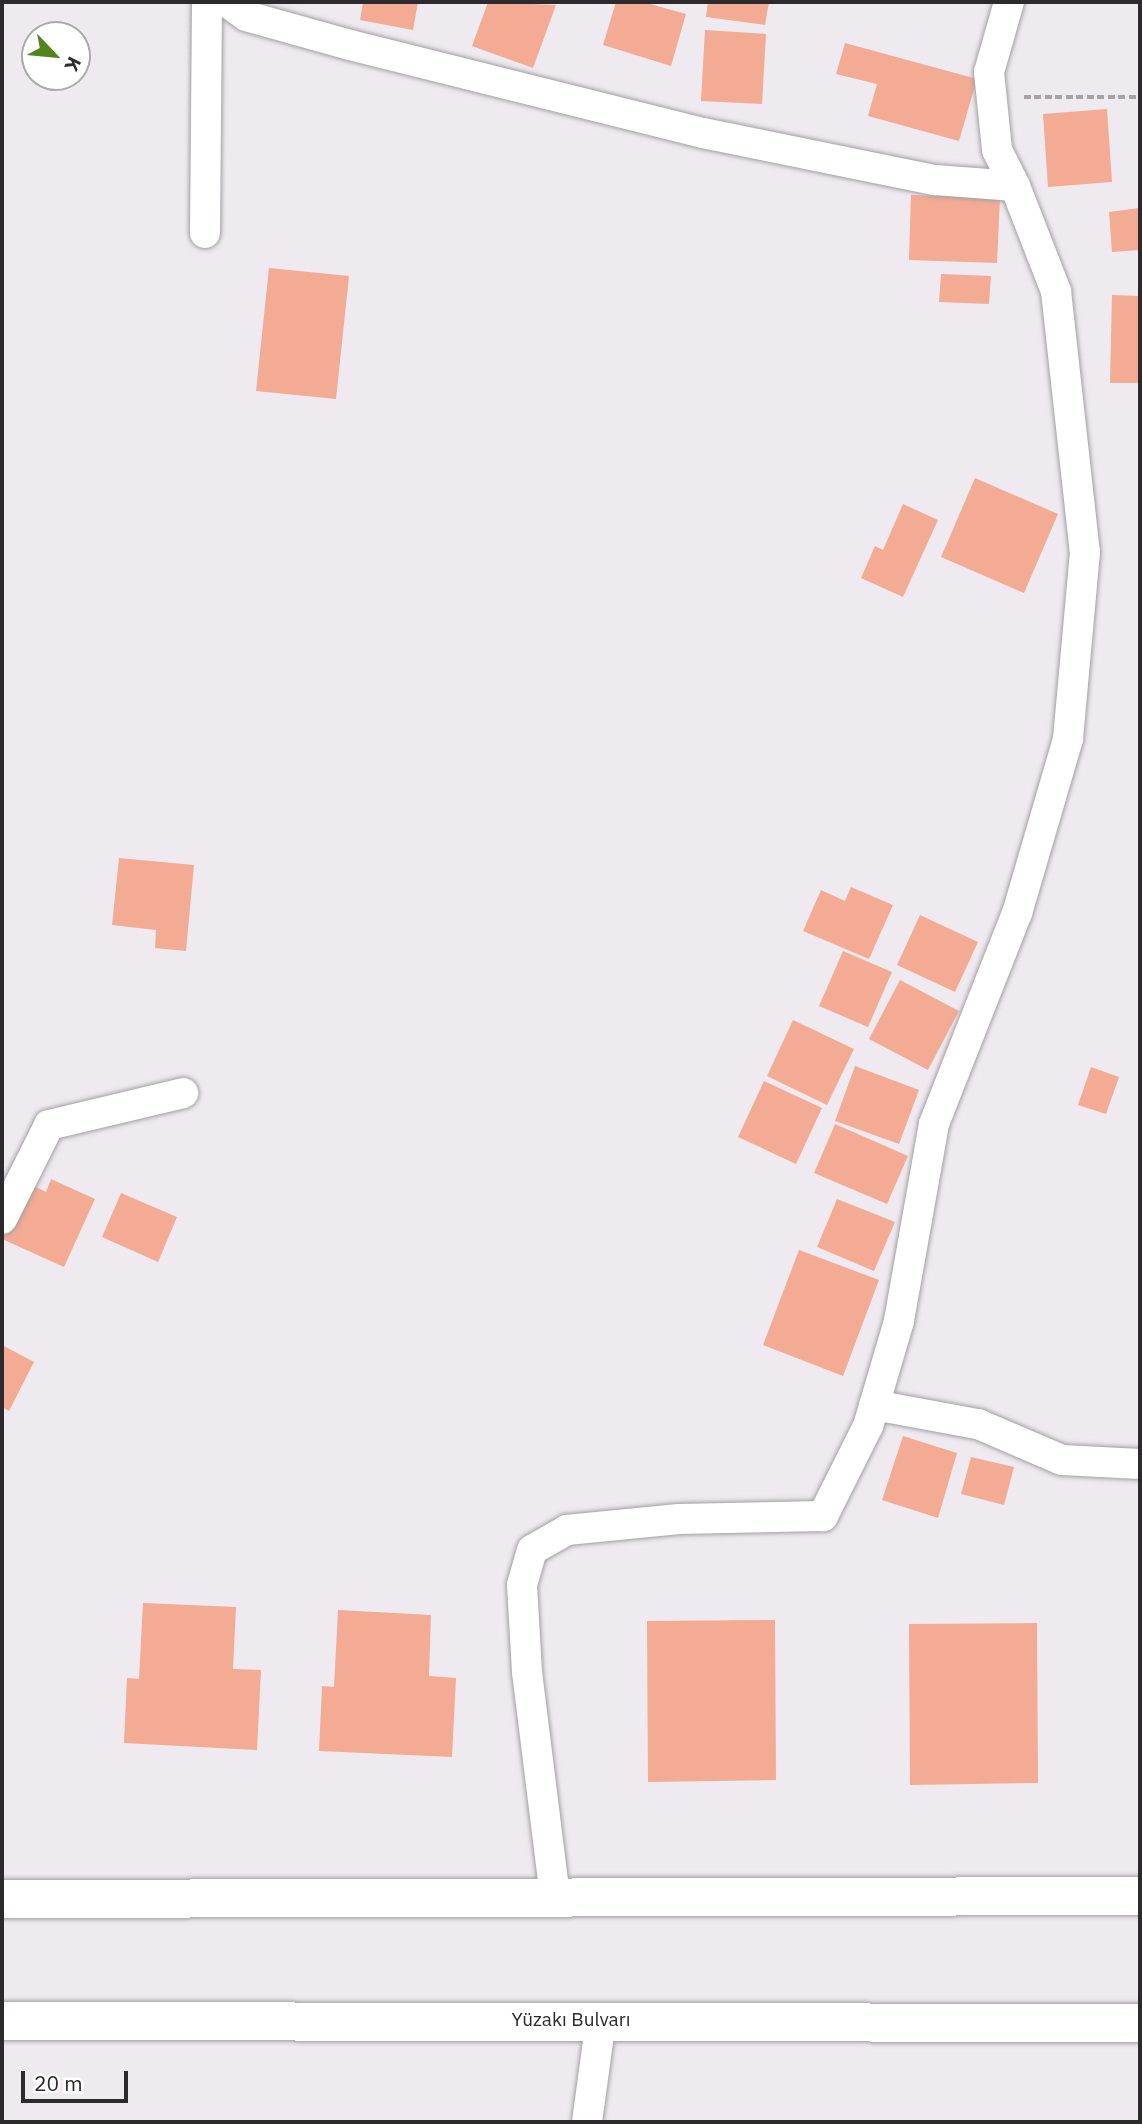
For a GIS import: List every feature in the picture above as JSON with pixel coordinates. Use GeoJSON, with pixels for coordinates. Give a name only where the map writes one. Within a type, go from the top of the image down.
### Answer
{"type":"FeatureCollection","features":[{"type":"Feature","properties":{"kind":"main road"},"geometry":{"type":"LineString","coordinates":[[2,1899],[1140,1896]]}},
{"type":"Feature","properties":{"kind":"main road","name":"Yüzakı Bulvarı"},"geometry":{"type":"LineString","coordinates":[[2,2021],[1140,2023]]}},
{"type":"Feature","properties":{"kind":"street"},"geometry":{"type":"LineString","coordinates":[[205,233],[207,2]]}},
{"type":"Feature","properties":{"kind":"street"},"geometry":{"type":"LineString","coordinates":[[227,2],[246,16],[350,45],[703,133],[934,180],[1015,186]]}},
{"type":"Feature","properties":{"kind":"street"},"geometry":{"type":"LineString","coordinates":[[555,1897],[527,1672],[522,1585],[532,1550],[568,1531],[679,1519],[823,1516],[874,1405],[900,1321],[934,1124],[1017,913],[1068,739],[1085,552],[1056,290],[1015,186],[997,150],[989,72],[1009,2]]}},
{"type":"Feature","properties":{"kind":"street"},"geometry":{"type":"LineString","coordinates":[[2,1219],[49,1125],[183,1093]]}},
{"type":"Feature","properties":{"kind":"street"},"geometry":{"type":"LineString","coordinates":[[874,1405],[978,1424],[1062,1460],[1140,1464]]}},
{"type":"Feature","properties":{"kind":"street"},"geometry":{"type":"LineString","coordinates":[[587,2122],[601,2020]]}},
{"type":"Feature","properties":{"kind":"path"},"geometry":{"type":"LineString","coordinates":[[992,97],[1140,97]]}},
{"type":"Feature","properties":{"kind":"building"},"geometry":{"type":"Polygon","coordinates":[[[363,2],[418,2],[413,30],[360,20],[363,2]]]}},
{"type":"Feature","properties":{"kind":"building"},"geometry":{"type":"Polygon","coordinates":[[[488,2],[556,5],[533,68],[472,46],[488,2]]]}},
{"type":"Feature","properties":{"kind":"building"},"geometry":{"type":"Polygon","coordinates":[[[616,2],[643,2],[686,14],[671,66],[603,45],[616,2]]]}},
{"type":"Feature","properties":{"kind":"building"},"geometry":{"type":"Polygon","coordinates":[[[708,2],[769,2],[765,25],[706,17],[708,2]]]}},
{"type":"Feature","properties":{"kind":"building"},"geometry":{"type":"Polygon","coordinates":[[[705,30],[766,34],[762,104],[701,101],[705,30]]]}},
{"type":"Feature","properties":{"kind":"building"},"geometry":{"type":"Polygon","coordinates":[[[845,43],[977,79],[959,141],[868,116],[877,84],[836,74],[845,43]]]}},
{"type":"Feature","properties":{"kind":"building"},"geometry":{"type":"Polygon","coordinates":[[[1107,109],[1112,182],[1048,187],[1043,114],[1107,109]]]}},
{"type":"Feature","properties":{"kind":"building"},"geometry":{"type":"Polygon","coordinates":[[[911,195],[1000,198],[997,263],[909,260],[911,195]]]}},
{"type":"Feature","properties":{"kind":"building"},"geometry":{"type":"Polygon","coordinates":[[[1140,208],[1140,250],[1112,252],[1109,212],[1140,208]]]}},
{"type":"Feature","properties":{"kind":"building"},"geometry":{"type":"Polygon","coordinates":[[[269,268],[349,276],[336,399],[256,391],[269,268]]]}},
{"type":"Feature","properties":{"kind":"building"},"geometry":{"type":"Polygon","coordinates":[[[941,274],[991,276],[989,304],[939,302],[941,274]]]}},
{"type":"Feature","properties":{"kind":"building"},"geometry":{"type":"Polygon","coordinates":[[[1112,295],[1140,296],[1140,383],[1110,383],[1112,295]]]}},
{"type":"Feature","properties":{"kind":"building"},"geometry":{"type":"Polygon","coordinates":[[[975,478],[1058,514],[1024,593],[941,557],[975,478]]]}},
{"type":"Feature","properties":{"kind":"building"},"geometry":{"type":"Polygon","coordinates":[[[903,504],[938,520],[903,597],[861,578],[875,546],[883,550],[903,504]]]}},
{"type":"Feature","properties":{"kind":"building"},"geometry":{"type":"Polygon","coordinates":[[[119,858],[194,865],[186,951],[155,948],[156,930],[112,925],[119,858]]]}},
{"type":"Feature","properties":{"kind":"building"},"geometry":{"type":"Polygon","coordinates":[[[851,887],[893,905],[869,959],[803,931],[821,890],[845,901],[851,887]]]}},
{"type":"Feature","properties":{"kind":"building"},"geometry":{"type":"Polygon","coordinates":[[[920,915],[978,942],[955,992],[897,965],[920,915]]]}},
{"type":"Feature","properties":{"kind":"building"},"geometry":{"type":"Polygon","coordinates":[[[843,951],[892,972],[868,1027],[819,1006],[843,951]]]}},
{"type":"Feature","properties":{"kind":"building"},"geometry":{"type":"Polygon","coordinates":[[[900,980],[959,1011],[928,1070],[869,1039],[900,980]]]}},
{"type":"Feature","properties":{"kind":"building"},"geometry":{"type":"Polygon","coordinates":[[[793,1020],[854,1049],[827,1105],[767,1076],[793,1020]]]}},
{"type":"Feature","properties":{"kind":"building"},"geometry":{"type":"Polygon","coordinates":[[[855,1066],[919,1090],[899,1144],[835,1121],[855,1066]]]}},
{"type":"Feature","properties":{"kind":"building"},"geometry":{"type":"Polygon","coordinates":[[[1091,1067],[1119,1077],[1106,1114],[1078,1105],[1091,1067]]]}},
{"type":"Feature","properties":{"kind":"building"},"geometry":{"type":"Polygon","coordinates":[[[764,1081],[822,1108],[796,1164],[738,1137],[764,1081]]]}},
{"type":"Feature","properties":{"kind":"building"},"geometry":{"type":"Polygon","coordinates":[[[835,1124],[908,1156],[887,1204],[814,1173],[835,1124]]]}},
{"type":"Feature","properties":{"kind":"building"},"geometry":{"type":"Polygon","coordinates":[[[51,1179],[95,1199],[64,1267],[2,1239],[28,1183],[46,1192],[51,1179]]]}},
{"type":"Feature","properties":{"kind":"building"},"geometry":{"type":"Polygon","coordinates":[[[121,1193],[177,1217],[158,1262],[102,1237],[121,1193]]]}},
{"type":"Feature","properties":{"kind":"building"},"geometry":{"type":"Polygon","coordinates":[[[837,1199],[895,1222],[874,1271],[817,1247],[837,1199]]]}},
{"type":"Feature","properties":{"kind":"building"},"geometry":{"type":"Polygon","coordinates":[[[799,1250],[879,1280],[843,1376],[763,1345],[799,1250]]]}},
{"type":"Feature","properties":{"kind":"building"},"geometry":{"type":"Polygon","coordinates":[[[2,1345],[34,1362],[9,1411],[2,1407],[2,1345]]]}},
{"type":"Feature","properties":{"kind":"building"},"geometry":{"type":"Polygon","coordinates":[[[903,1436],[957,1453],[938,1518],[882,1500],[903,1436]]]}},
{"type":"Feature","properties":{"kind":"building"},"geometry":{"type":"Polygon","coordinates":[[[971,1457],[1014,1467],[1004,1505],[961,1494],[971,1457]]]}},
{"type":"Feature","properties":{"kind":"building"},"geometry":{"type":"Polygon","coordinates":[[[143,1603],[236,1607],[233,1669],[261,1670],[257,1750],[124,1743],[127,1678],[139,1679],[143,1603]]]}},
{"type":"Feature","properties":{"kind":"building"},"geometry":{"type":"Polygon","coordinates":[[[338,1610],[431,1615],[429,1676],[456,1678],[452,1757],[319,1751],[322,1686],[334,1687],[338,1610]]]}},
{"type":"Feature","properties":{"kind":"building"},"geometry":{"type":"Polygon","coordinates":[[[775,1620],[776,1780],[648,1782],[647,1621],[775,1620]]]}},
{"type":"Feature","properties":{"kind":"building"},"geometry":{"type":"Polygon","coordinates":[[[1037,1623],[1038,1783],[910,1785],[909,1624],[1037,1623]]]}}]}
